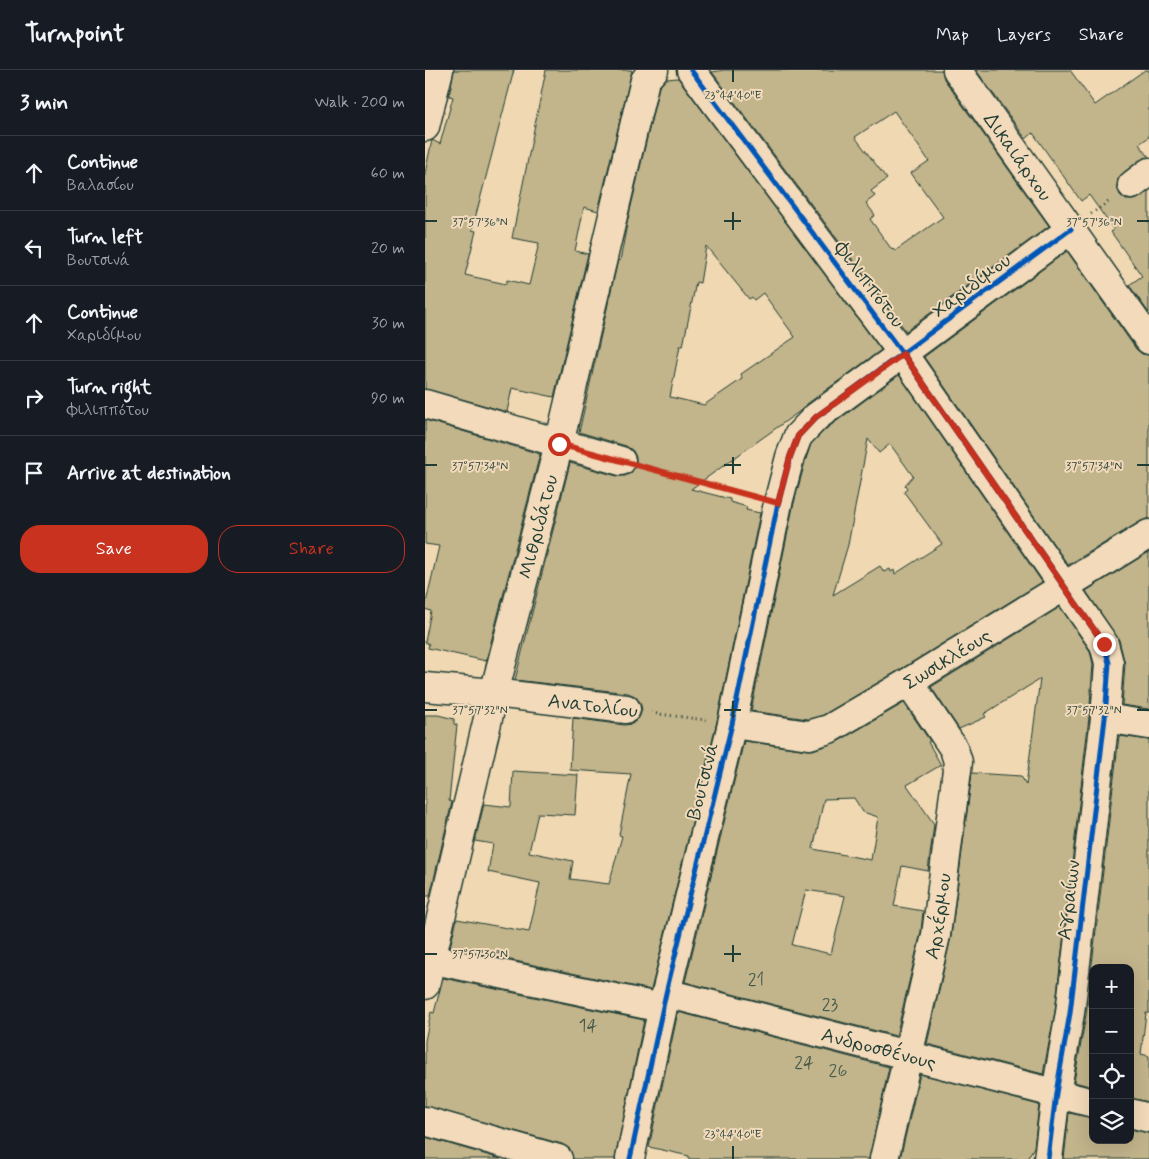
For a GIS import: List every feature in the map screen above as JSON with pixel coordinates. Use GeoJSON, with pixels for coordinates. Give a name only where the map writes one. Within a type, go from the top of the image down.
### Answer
{"type":"FeatureCollection","features":[{"type":"Feature","properties":{"kind":"street"},"geometry":{"type":"LineString","coordinates":[[425,127],[439,70]]}},
{"type":"Feature","properties":{"kind":"street","name":"Μιθριδάτου"},"geometry":{"type":"LineString","coordinates":[[427,967],[494,693],[559,444],[645,80],[654,70]]}},
{"type":"Feature","properties":{"kind":"street","name":"Φιλιππότου"},"geometry":{"type":"LineString","coordinates":[[691,70],[903,354],[1104,644]]}},
{"type":"Feature","properties":{"kind":"street","name":"Δικαιάρχου"},"geometry":{"type":"LineString","coordinates":[[957,70],[1149,340]]}},
{"type":"Feature","properties":{"kind":"street","name":"Χαριδίμου"},"geometry":{"type":"LineString","coordinates":[[816,417],[1071,230]]}},
{"type":"Feature","properties":{"kind":"street"},"geometry":{"type":"LineString","coordinates":[[425,404],[621,461]]}},
{"type":"Feature","properties":{"kind":"street","name":"Βουτσινά"},"geometry":{"type":"LineString","coordinates":[[630,1159],[664,1000],[732,724],[778,503],[790,457],[798,436],[816,417]]}},
{"type":"Feature","properties":{"kind":"street","name":"Σωσικλέους"},"geometry":{"type":"LineString","coordinates":[[732,724],[809,735],[829,729],[1064,588],[1149,534]]}},
{"type":"Feature","properties":{"kind":"street","name":"Αγραίων"},"geometry":{"type":"LineString","coordinates":[[1049,1159],[1056,1093],[1070,1013],[1105,718],[1109,663],[1104,644]]}},
{"type":"Feature","properties":{"kind":"street","name":"Αρχέρμου"},"geometry":{"type":"LineString","coordinates":[[884,1159],[936,935],[957,762],[954,750],[909,682]]}},
{"type":"Feature","properties":{"kind":"street","name":"Ανατολίου"},"geometry":{"type":"LineString","coordinates":[[425,686],[625,709]]}},
{"type":"Feature","properties":{"kind":"street"},"geometry":{"type":"LineString","coordinates":[[1105,718],[1149,725]]}},
{"type":"Feature","properties":{"kind":"street","name":"Ανδροσθένους"},"geometry":{"type":"LineString","coordinates":[[427,967],[664,1000],[908,1055],[1089,1102]]}},
{"type":"Feature","properties":{"kind":"street"},"geometry":{"type":"LineString","coordinates":[[1134,1114],[1149,1118]]}},
{"type":"Feature","properties":{"kind":"street"},"geometry":{"type":"LineString","coordinates":[[425,1121],[558,1159]]}},
{"type":"Feature","properties":{"kind":"path"},"geometry":{"type":"LineString","coordinates":[[1071,230],[1140,179]]}},
{"type":"Feature","properties":{"kind":"path"},"geometry":{"type":"LineString","coordinates":[[621,461],[778,503]]}},
{"type":"Feature","properties":{"kind":"building"},"geometry":{"type":"Polygon","coordinates":[[[454,70],[514,70],[472,230],[476,231],[465,275],[506,284],[507,280],[529,285],[539,243],[512,238],[546,70],[632,70],[598,211],[584,207],[575,251],[588,254],[554,397],[512,388],[507,412],[425,389],[425,173],[432,140],[440,144],[453,97],[449,96],[454,70]]]}},
{"type":"Feature","properties":{"kind":"building"},"geometry":{"type":"Polygon","coordinates":[[[724,70],[942,70],[944,79],[1049,226],[906,331],[712,72],[724,70]],[[894,111],[855,137],[887,179],[871,191],[875,196],[866,203],[875,215],[870,219],[892,250],[895,251],[943,217],[911,173],[929,161],[894,111]]]}},
{"type":"Feature","properties":{"kind":"building"},"geometry":{"type":"Polygon","coordinates":[[[976,70],[1070,70],[1095,105],[1145,70],[1149,70],[1149,137],[1139,144],[1149,157],[1140,160],[1123,173],[1118,179],[1117,187],[1120,195],[1126,200],[1134,200],[1149,192],[1149,313],[1129,285],[1142,276],[1111,232],[1114,230],[1089,195],[1081,201],[1033,133],[1026,139],[976,70]]]}},
{"type":"Feature","properties":{"kind":"building"},"geometry":{"type":"Polygon","coordinates":[[[678,78],[881,350],[691,489],[730,499],[730,502],[747,507],[746,510],[760,513],[717,721],[651,990],[450,947],[457,919],[529,932],[540,883],[488,872],[493,844],[475,841],[484,804],[511,807],[513,771],[578,775],[575,815],[538,813],[529,852],[573,861],[570,879],[609,884],[622,836],[619,835],[631,774],[570,770],[573,718],[624,725],[632,724],[639,718],[642,710],[640,702],[635,696],[628,693],[515,680],[570,463],[617,476],[625,476],[631,473],[636,465],[636,457],[633,451],[626,446],[579,432],[659,87],[666,79],[678,78]],[[706,246],[700,283],[696,282],[670,397],[704,405],[742,379],[741,374],[795,337],[763,293],[754,300],[752,297],[749,299],[706,246]]]}},
{"type":"Feature","properties":{"kind":"building"},"geometry":{"type":"Polygon","coordinates":[[[1067,251],[1136,349],[1142,354],[1149,355],[1149,518],[1068,565],[924,357],[1067,251]]]}},
{"type":"Feature","properties":{"kind":"building"},"geometry":{"type":"Polygon","coordinates":[[[899,375],[1042,582],[823,715],[808,719],[751,711],[793,507],[811,444],[826,429],[899,375]],[[868,439],[848,545],[833,595],[880,566],[884,572],[890,569],[891,572],[894,570],[895,574],[942,544],[904,492],[907,488],[905,485],[913,476],[890,444],[879,453],[868,439]]]}},
{"type":"Feature","properties":{"kind":"building"},"geometry":{"type":"Polygon","coordinates":[[[425,420],[540,454],[486,661],[428,648],[429,644],[425,642],[431,611],[425,609],[425,607],[439,546],[425,544],[425,420]]]}},
{"type":"Feature","properties":{"kind":"building"},"geometry":{"type":"Polygon","coordinates":[[[1149,552],[1149,709],[1122,705],[1125,664],[1119,640],[1086,591],[1149,552]]]}},
{"type":"Feature","properties":{"kind":"building"},"geometry":{"type":"Polygon","coordinates":[[[1060,607],[1090,651],[1093,664],[1089,717],[1055,1011],[1043,1074],[927,1044],[951,937],[972,773],[1021,776],[1026,785],[1040,679],[984,714],[986,717],[959,729],[931,687],[1060,607]]]}},
{"type":"Feature","properties":{"kind":"building"},"geometry":{"type":"Polygon","coordinates":[[[904,703],[930,741],[928,742],[941,765],[907,785],[934,824],[928,871],[902,866],[894,906],[923,911],[921,932],[896,1036],[685,982],[744,741],[807,750],[813,750],[837,742],[904,703]],[[854,798],[824,799],[813,849],[871,860],[878,817],[863,812],[854,798]],[[806,890],[792,945],[831,954],[845,896],[806,890]]]}},
{"type":"Feature","properties":{"kind":"building"},"geometry":{"type":"Polygon","coordinates":[[[425,715],[438,715],[454,719],[454,724],[457,725],[449,801],[452,802],[430,896],[425,896],[425,715]]]}},
{"type":"Feature","properties":{"kind":"building"},"geometry":{"type":"Polygon","coordinates":[[[1119,736],[1149,740],[1149,1013],[1146,1013],[1141,1054],[1149,1056],[1149,1102],[1134,1099],[1134,964],[1092,964],[1119,736]]]}},
{"type":"Feature","properties":{"kind":"building"},"geometry":{"type":"Polygon","coordinates":[[[443,978],[644,1020],[615,1159],[573,1159],[570,1149],[562,1144],[425,1106],[425,1041],[431,1012],[434,1013],[443,978]]]}},
{"type":"Feature","properties":{"kind":"building"},"geometry":{"type":"Polygon","coordinates":[[[1089,990],[1089,1086],[1074,1082],[1089,990]]]}},
{"type":"Feature","properties":{"kind":"building"},"geometry":{"type":"Polygon","coordinates":[[[678,1012],[889,1067],[869,1159],[689,1159],[689,1156],[649,1147],[678,1012]]]}},
{"type":"Feature","properties":{"kind":"building"},"geometry":{"type":"Polygon","coordinates":[[[920,1074],[1039,1105],[1034,1147],[1027,1159],[900,1159],[920,1074]]]}},
{"type":"Feature","properties":{"kind":"building"},"geometry":{"type":"Polygon","coordinates":[[[1069,1113],[1089,1117],[1089,1144],[1134,1144],[1134,1130],[1149,1133],[1149,1159],[1064,1159],[1069,1113]]]}},
{"type":"Feature","properties":{"kind":"building"},"geometry":{"type":"Polygon","coordinates":[[[425,1137],[501,1159],[425,1159],[425,1137]]]}},
{"type":"Feature","properties":{"kind":"cycle path"},"geometry":{"type":"LineString","coordinates":[[691,70],[903,354],[1104,644],[1109,663],[1105,718],[1070,1013],[1056,1093],[1048,1159]]}},
{"type":"Feature","properties":{"kind":"cycle path"},"geometry":{"type":"LineString","coordinates":[[630,1159],[666,993],[732,724],[778,503],[790,457],[798,436],[816,417],[1071,229]]}},
{"type":"Feature","properties":{"kind":"route"},"geometry":{"type":"LineString","coordinates":[[559,444],[778,503],[790,457],[798,436],[816,417],[903,354],[1104,644]]}}]}
